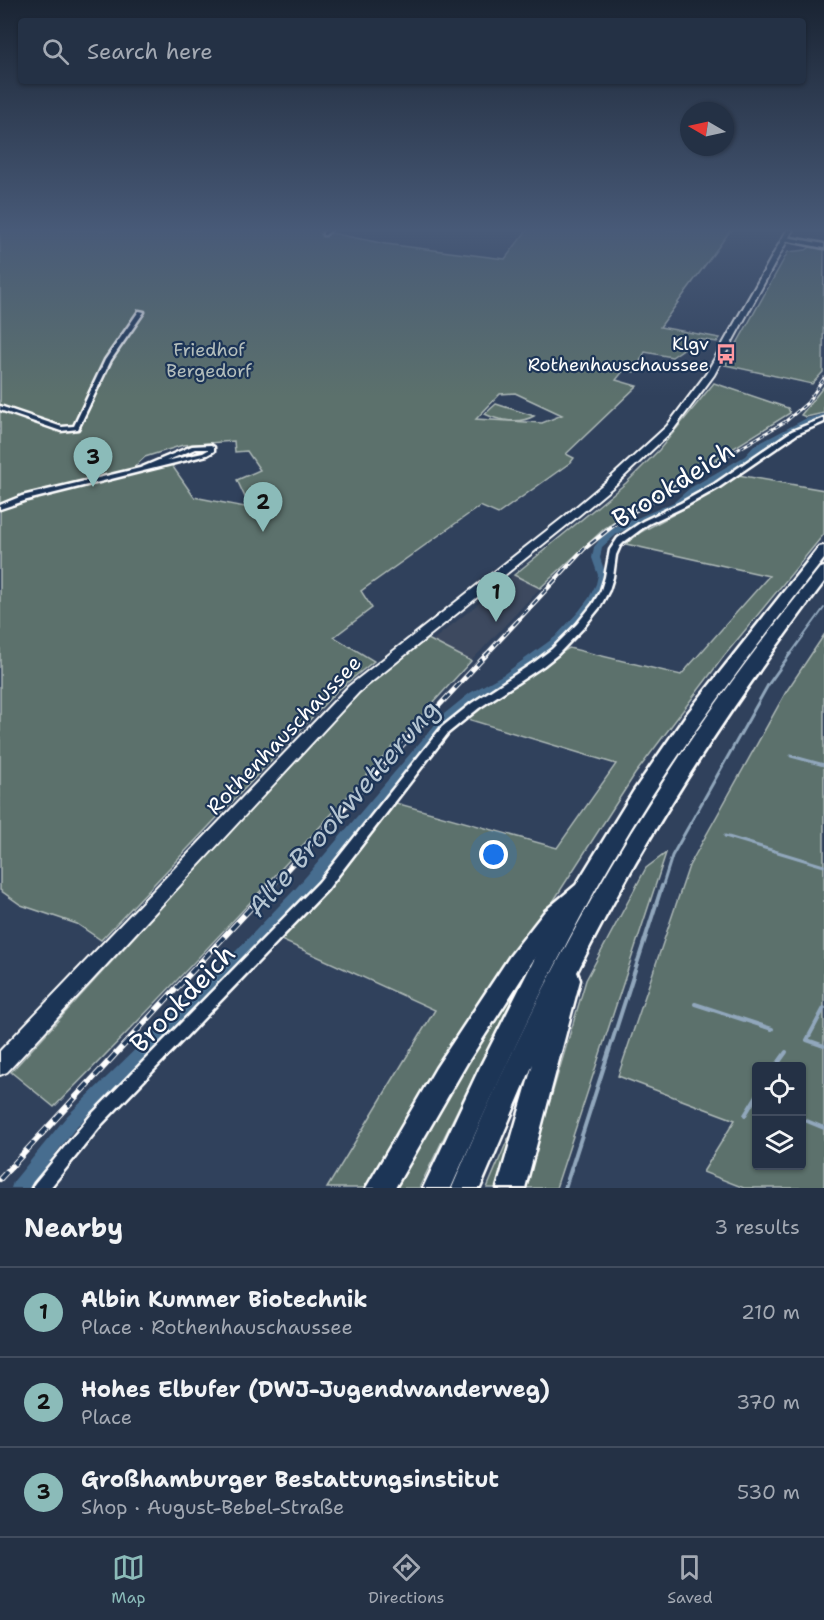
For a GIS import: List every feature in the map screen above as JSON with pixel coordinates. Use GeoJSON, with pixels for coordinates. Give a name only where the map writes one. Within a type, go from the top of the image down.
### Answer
{"type":"FeatureCollection","features":[{"type":"Feature","properties":{"kind":"highway"},"geometry":{"type":"LineString","coordinates":[[437,1188],[519,1013],[587,887],[674,746],[735,661],[824,550]]}},
{"type":"Feature","properties":{"kind":"highway"},"geometry":{"type":"LineString","coordinates":[[466,1188],[578,944],[622,865],[691,754],[749,669],[824,572]]}},
{"type":"Feature","properties":{"kind":"highway"},"geometry":{"type":"LineString","coordinates":[[380,1188],[421,1114],[501,989],[560,909],[587,887]]}},
{"type":"Feature","properties":{"kind":"highway"},"geometry":{"type":"LineString","coordinates":[[511,1188],[578,944]]}},
{"type":"Feature","properties":{"kind":"main road","name":"Rothenhauschaussee"},"geometry":{"type":"LineString","coordinates":[[0,1065],[354,689],[612,483],[670,428],[710,375],[760,285]]}},
{"type":"Feature","properties":{"kind":"street"},"geometry":{"type":"LineString","coordinates":[[0,408],[61,429],[76,428],[108,360],[141,312]]}},
{"type":"Feature","properties":{"kind":"street","name":"Brookdeich"},"geometry":{"type":"LineString","coordinates":[[40,1188],[97,1119],[323,886],[445,730],[467,709],[523,676],[584,622],[599,601],[608,581],[611,557],[621,540],[692,500],[755,460],[774,444],[824,420]]}},
{"type":"Feature","properties":{"kind":"street"},"geometry":{"type":"LineString","coordinates":[[0,507],[25,498],[205,454],[211,451],[211,447],[206,445],[194,447],[143,469]]}},
{"type":"Feature","properties":{"kind":"shaded area"},"geometry":{"type":"Polygon","coordinates":[[[514,575],[540,588],[471,661],[432,641],[514,575]]]}},
{"type":"Feature","properties":{"kind":"green space","name":"Friedhof Bergedorf"},"geometry":{"type":"Polygon","coordinates":[[[0,285],[690,285],[660,327],[720,338],[717,342],[698,339],[672,357],[645,352],[634,372],[624,370],[616,380],[637,386],[566,454],[574,458],[571,462],[498,514],[480,506],[361,591],[372,608],[334,637],[374,661],[337,691],[101,940],[77,924],[21,905],[0,890],[0,509],[28,499],[171,464],[194,497],[250,508],[237,480],[260,470],[247,451],[235,452],[234,441],[183,445],[145,457],[131,470],[0,505],[0,285]],[[515,393],[500,394],[476,419],[542,423],[562,415],[515,393]]]}},
{"type":"Feature","properties":{"kind":"green space"},"geometry":{"type":"Polygon","coordinates":[[[769,285],[824,285],[823,372],[812,384],[725,365],[769,285]]]}},
{"type":"Feature","properties":{"kind":"green space"},"geometry":{"type":"Polygon","coordinates":[[[714,383],[788,408],[790,413],[605,528],[540,588],[514,575],[626,483],[659,450],[714,383]]]}},
{"type":"Feature","properties":{"kind":"green space"},"geometry":{"type":"Polygon","coordinates":[[[824,386],[824,413],[806,417],[801,415],[824,386]]]}},
{"type":"Feature","properties":{"kind":"green space"},"geometry":{"type":"Polygon","coordinates":[[[496,404],[534,416],[510,421],[485,414],[496,404]]]}},
{"type":"Feature","properties":{"kind":"green space"},"geometry":{"type":"Polygon","coordinates":[[[738,475],[824,490],[824,534],[724,656],[635,774],[369,1188],[327,1188],[435,1010],[281,940],[331,887],[396,803],[557,848],[616,764],[464,718],[483,701],[569,648],[681,675],[769,576],[626,544],[641,532],[696,502],[738,475]]]}},
{"type":"Feature","properties":{"kind":"green space"},"geometry":{"type":"Polygon","coordinates":[[[824,635],[824,1188],[744,1188],[703,1172],[735,1120],[618,1076],[689,866],[786,692],[824,635]]]}},
{"type":"Feature","properties":{"kind":"green space"},"geometry":{"type":"Polygon","coordinates":[[[428,639],[471,661],[317,831],[160,998],[54,1107],[11,1072],[336,716],[382,672],[428,639]]]}},
{"type":"Feature","properties":{"kind":"green space"},"geometry":{"type":"Polygon","coordinates":[[[666,853],[556,1188],[524,1188],[586,980],[646,868],[666,853]]]}},
{"type":"Feature","properties":{"kind":"green space"},"geometry":{"type":"Polygon","coordinates":[[[517,982],[520,983],[419,1188],[392,1188],[467,1057],[517,982]]]}},
{"type":"Feature","properties":{"kind":"green space"},"geometry":{"type":"Polygon","coordinates":[[[521,1126],[502,1188],[487,1188],[508,1139],[521,1126]]]}},
{"type":"Feature","properties":{"kind":"waterway","name":"Alte Brookwetterung"},"geometry":{"type":"LineString","coordinates":[[19,1188],[72,1121],[240,957],[301,891],[448,717],[474,696],[508,677],[558,639],[582,613],[593,599],[600,584],[602,575],[596,558],[598,547],[604,540],[615,531],[677,504],[693,490],[748,458],[757,448],[807,420],[824,416]]}},
{"type":"Feature","properties":{"kind":"waterway"},"geometry":{"type":"LineString","coordinates":[[789,656],[824,608]]}},
{"type":"Feature","properties":{"kind":"waterway"},"geometry":{"type":"LineString","coordinates":[[662,888],[672,856],[768,685],[790,654]]}},
{"type":"Feature","properties":{"kind":"waterway"},"geometry":{"type":"LineString","coordinates":[[791,756],[824,765]]}},
{"type":"Feature","properties":{"kind":"waterway"},"geometry":{"type":"LineString","coordinates":[[725,836],[824,866]]}},
{"type":"Feature","properties":{"kind":"waterway"},"geometry":{"type":"LineString","coordinates":[[565,1188],[662,886]]}},
{"type":"Feature","properties":{"kind":"waterway"},"geometry":{"type":"LineString","coordinates":[[695,1004],[772,1029]]}},
{"type":"Feature","properties":{"kind":"waterway"},"geometry":{"type":"LineString","coordinates":[[824,1008],[807,1040],[824,1046]]}},
{"type":"Feature","properties":{"kind":"waterway"},"geometry":{"type":"LineString","coordinates":[[779,1062],[786,1052]]}},
{"type":"Feature","properties":{"kind":"waterway"},"geometry":{"type":"LineString","coordinates":[[745,1115],[752,1104]]}},
{"type":"Feature","properties":{"kind":"waterway"},"geometry":{"type":"LineString","coordinates":[[806,1121],[824,1128]]}},
{"type":"Feature","properties":{"kind":"railway"},"geometry":{"type":"LineString","coordinates":[[693,476],[786,421],[807,403],[824,378]]}},
{"type":"Feature","properties":{"kind":"railway"},"geometry":{"type":"LineString","coordinates":[[485,656],[584,549],[624,517],[695,475]]}},
{"type":"Feature","properties":{"kind":"railway"},"geometry":{"type":"LineString","coordinates":[[270,888],[487,654]]}},
{"type":"Feature","properties":{"kind":"railway"},"geometry":{"type":"LineString","coordinates":[[0,1179],[271,886]]}},
{"type":"Feature","properties":{"kind":"place","name":"Klgv Rothenhauschaussee"},"geometry":{"type":"Point","coordinates":[726,354]}},
{"type":"Feature","properties":{"kind":"place","name":"Großhamburger Bestattungsinstitut"},"geometry":{"type":"Point","coordinates":[93,487]}},
{"type":"Feature","properties":{"kind":"place","name":"Hohes Elbufer (DWJ-Jugendwanderweg)"},"geometry":{"type":"Point","coordinates":[263,532]}},
{"type":"Feature","properties":{"kind":"place","name":"Albin Kummer Biotechnik"},"geometry":{"type":"Point","coordinates":[496,622]}}]}
